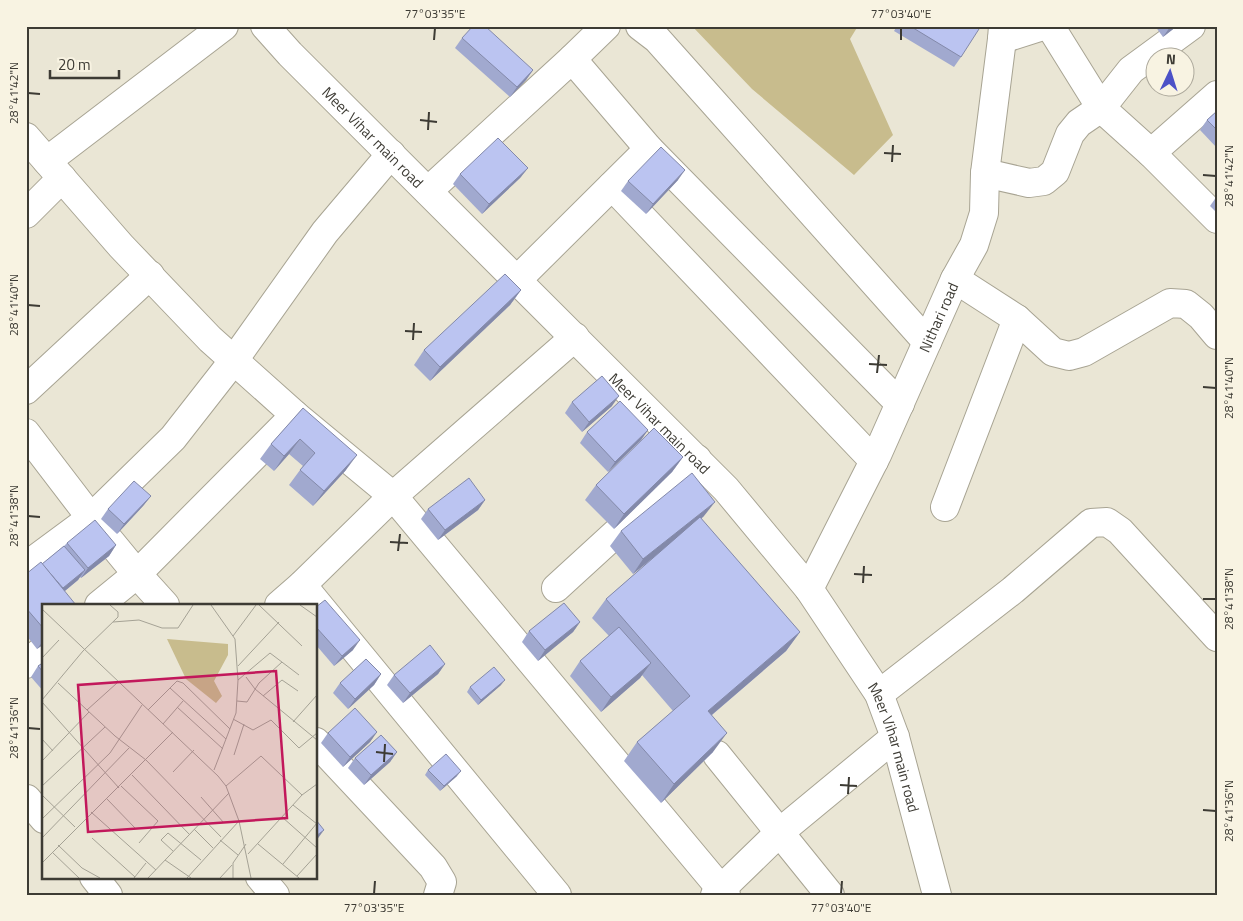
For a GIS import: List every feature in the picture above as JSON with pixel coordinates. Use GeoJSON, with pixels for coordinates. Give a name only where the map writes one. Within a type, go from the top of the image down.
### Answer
{"type":"FeatureCollection","features":[{"type":"Feature","properties":{"kind":"street"},"geometry":{"type":"LineString","coordinates":[[26,214],[54,169],[224,26]]}},
{"type":"Feature","properties":{"kind":"street","name":"Meer Vihar main road"},"geometry":{"type":"LineString","coordinates":[[265,26],[726,489],[809,589],[879,694],[895,737],[937,895]]}},
{"type":"Feature","properties":{"kind":"street"},"geometry":{"type":"LineString","coordinates":[[428,191],[606,26]]}},
{"type":"Feature","properties":{"kind":"street"},"geometry":{"type":"LineString","coordinates":[[640,26],[657,39],[927,342]]}},
{"type":"Feature","properties":{"kind":"street"},"geometry":{"type":"LineString","coordinates":[[1002,33],[1043,26]]}},
{"type":"Feature","properties":{"kind":"street"},"geometry":{"type":"LineString","coordinates":[[1050,26],[1101,108],[1151,153],[1217,219]]}},
{"type":"Feature","properties":{"kind":"street"},"geometry":{"type":"LineString","coordinates":[[985,173],[1029,182],[1044,180],[1055,172],[1070,134],[1079,123],[1101,108],[1131,70],[1191,26]]}},
{"type":"Feature","properties":{"kind":"street","name":"Nithari road"},"geometry":{"type":"LineString","coordinates":[[809,589],[874,461],[955,279],[974,245],[984,213],[985,173],[1002,33]]}},
{"type":"Feature","properties":{"kind":"street"},"geometry":{"type":"LineString","coordinates":[[572,59],[650,149],[900,404]]}},
{"type":"Feature","properties":{"kind":"street"},"geometry":{"type":"LineString","coordinates":[[1151,153],[1217,94]]}},
{"type":"Feature","properties":{"kind":"street"},"geometry":{"type":"LineString","coordinates":[[26,137],[121,246],[210,339],[295,415],[393,496],[721,893],[780,832],[895,737]]}},
{"type":"Feature","properties":{"kind":"street"},"geometry":{"type":"LineString","coordinates":[[517,280],[650,149]]}},
{"type":"Feature","properties":{"kind":"street"},"geometry":{"type":"LineString","coordinates":[[26,566],[91,518],[173,438],[234,360],[324,232],[391,154]]}},
{"type":"Feature","properties":{"kind":"street"},"geometry":{"type":"LineString","coordinates":[[612,186],[874,461]]}},
{"type":"Feature","properties":{"kind":"street"},"geometry":{"type":"LineString","coordinates":[[26,390],[150,275]]}},
{"type":"Feature","properties":{"kind":"street"},"geometry":{"type":"LineString","coordinates":[[955,279],[1017,319],[1053,352],[1069,356],[1084,352],[1170,303],[1186,304],[1201,316],[1217,335]]}},
{"type":"Feature","properties":{"kind":"street"},"geometry":{"type":"LineString","coordinates":[[944,507],[1017,319]]}},
{"type":"Feature","properties":{"kind":"street"},"geometry":{"type":"LineString","coordinates":[[280,604],[393,496],[575,337]]}},
{"type":"Feature","properties":{"kind":"street"},"geometry":{"type":"LineString","coordinates":[[100,604],[137,574],[295,415]]}},
{"type":"Feature","properties":{"kind":"street"},"geometry":{"type":"LineString","coordinates":[[26,433],[91,518],[164,604]]}},
{"type":"Feature","properties":{"kind":"street"},"geometry":{"type":"LineString","coordinates":[[556,588],[697,460]]}},
{"type":"Feature","properties":{"kind":"street"},"geometry":{"type":"LineString","coordinates":[[879,694],[1013,590],[1092,523],[1107,522],[1120,531],[1217,637]]}},
{"type":"Feature","properties":{"kind":"street"},"geometry":{"type":"LineString","coordinates":[[302,585],[318,604]]}},
{"type":"Feature","properties":{"kind":"street"},"geometry":{"type":"LineString","coordinates":[[318,604],[557,895]]}},
{"type":"Feature","properties":{"kind":"street"},"geometry":{"type":"LineString","coordinates":[[26,664],[42,651]]}},
{"type":"Feature","properties":{"kind":"street"},"geometry":{"type":"LineString","coordinates":[[318,744],[433,867],[442,882],[438,895]]}},
{"type":"Feature","properties":{"kind":"street"},"geometry":{"type":"LineString","coordinates":[[716,755],[830,895]]}},
{"type":"Feature","properties":{"kind":"street"},"geometry":{"type":"LineString","coordinates":[[42,787],[26,799],[42,817]]}},
{"type":"Feature","properties":{"kind":"street"},"geometry":{"type":"LineString","coordinates":[[95,878],[108,895]]}},
{"type":"Feature","properties":{"kind":"street"},"geometry":{"type":"LineString","coordinates":[[261,878],[274,895]]}},
{"type":"Feature","properties":{"kind":"shaded area"},"geometry":{"type":"Polygon","coordinates":[[[692,26],[858,26],[850,39],[893,135],[854,175],[752,89],[692,26]]]}},
{"type":"Feature","properties":{"kind":"building"},"geometry":{"type":"Polygon","coordinates":[[[473,26],[485,26],[533,70],[517,87],[462,38],[473,26]]]}},
{"type":"Feature","properties":{"kind":"building"},"geometry":{"type":"Polygon","coordinates":[[[910,26],[974,26],[979,29],[961,57],[910,26]]]}},
{"type":"Feature","properties":{"kind":"building"},"geometry":{"type":"Polygon","coordinates":[[[1217,111],[1217,130],[1207,120],[1217,111]]]}},
{"type":"Feature","properties":{"kind":"building"},"geometry":{"type":"Polygon","coordinates":[[[498,138],[528,168],[489,204],[460,174],[498,138]]]}},
{"type":"Feature","properties":{"kind":"building"},"geometry":{"type":"Polygon","coordinates":[[[661,147],[685,170],[653,204],[628,181],[661,147]]]}},
{"type":"Feature","properties":{"kind":"building"},"geometry":{"type":"Polygon","coordinates":[[[505,274],[521,290],[440,367],[424,350],[505,274]]]}},
{"type":"Feature","properties":{"kind":"building"},"geometry":{"type":"Polygon","coordinates":[[[602,376],[619,396],[589,422],[572,402],[602,376]]]}},
{"type":"Feature","properties":{"kind":"building"},"geometry":{"type":"Polygon","coordinates":[[[620,401],[648,430],[615,462],[587,432],[620,401]]]}},
{"type":"Feature","properties":{"kind":"building"},"geometry":{"type":"Polygon","coordinates":[[[303,408],[357,455],[324,491],[300,470],[315,453],[300,439],[284,456],[271,444],[303,408]]]}},
{"type":"Feature","properties":{"kind":"building"},"geometry":{"type":"Polygon","coordinates":[[[654,428],[683,457],[624,514],[596,485],[654,428]]]}},
{"type":"Feature","properties":{"kind":"building"},"geometry":{"type":"Polygon","coordinates":[[[692,473],[715,502],[643,559],[621,531],[692,473]]]}},
{"type":"Feature","properties":{"kind":"building"},"geometry":{"type":"Polygon","coordinates":[[[469,478],[485,500],[445,530],[428,509],[469,478]]]}},
{"type":"Feature","properties":{"kind":"building"},"geometry":{"type":"Polygon","coordinates":[[[134,481],[151,496],[124,524],[108,509],[134,481]]]}},
{"type":"Feature","properties":{"kind":"building"},"geometry":{"type":"Polygon","coordinates":[[[700,517],[800,632],[708,711],[727,733],[674,784],[637,742],[690,696],[606,599],[700,517]]]}},
{"type":"Feature","properties":{"kind":"building"},"geometry":{"type":"Polygon","coordinates":[[[95,520],[116,545],[88,568],[67,543],[95,520]]]}},
{"type":"Feature","properties":{"kind":"building"},"geometry":{"type":"Polygon","coordinates":[[[64,546],[85,570],[63,588],[42,564],[64,546]]]}},
{"type":"Feature","properties":{"kind":"building"},"geometry":{"type":"Polygon","coordinates":[[[41,562],[75,604],[42,604],[42,627],[26,608],[26,574],[41,562]]]}},
{"type":"Feature","properties":{"kind":"building"},"geometry":{"type":"Polygon","coordinates":[[[325,600],[360,640],[342,656],[318,629],[318,605],[325,600]]]}},
{"type":"Feature","properties":{"kind":"building"},"geometry":{"type":"Polygon","coordinates":[[[564,603],[580,622],[545,650],[529,631],[564,603]]]}},
{"type":"Feature","properties":{"kind":"building"},"geometry":{"type":"Polygon","coordinates":[[[619,627],[651,663],[611,697],[580,661],[619,627]]]}},
{"type":"Feature","properties":{"kind":"building"},"geometry":{"type":"Polygon","coordinates":[[[430,645],[445,664],[410,693],[394,675],[430,645]]]}},
{"type":"Feature","properties":{"kind":"building"},"geometry":{"type":"Polygon","coordinates":[[[366,659],[381,674],[355,699],[340,683],[366,659]]]}},
{"type":"Feature","properties":{"kind":"building"},"geometry":{"type":"Polygon","coordinates":[[[494,667],[505,680],[481,700],[470,687],[494,667]]]}},
{"type":"Feature","properties":{"kind":"building"},"geometry":{"type":"Polygon","coordinates":[[[355,708],[377,732],[350,757],[328,733],[355,708]]]}},
{"type":"Feature","properties":{"kind":"building"},"geometry":{"type":"Polygon","coordinates":[[[381,735],[397,752],[371,775],[355,758],[381,735]]]}},
{"type":"Feature","properties":{"kind":"building"},"geometry":{"type":"Polygon","coordinates":[[[446,754],[461,771],[444,786],[428,770],[446,754]]]}},
{"type":"Feature","properties":{"kind":"building"},"geometry":{"type":"Polygon","coordinates":[[[318,822],[324,830],[318,834],[318,822]]]}}]}
